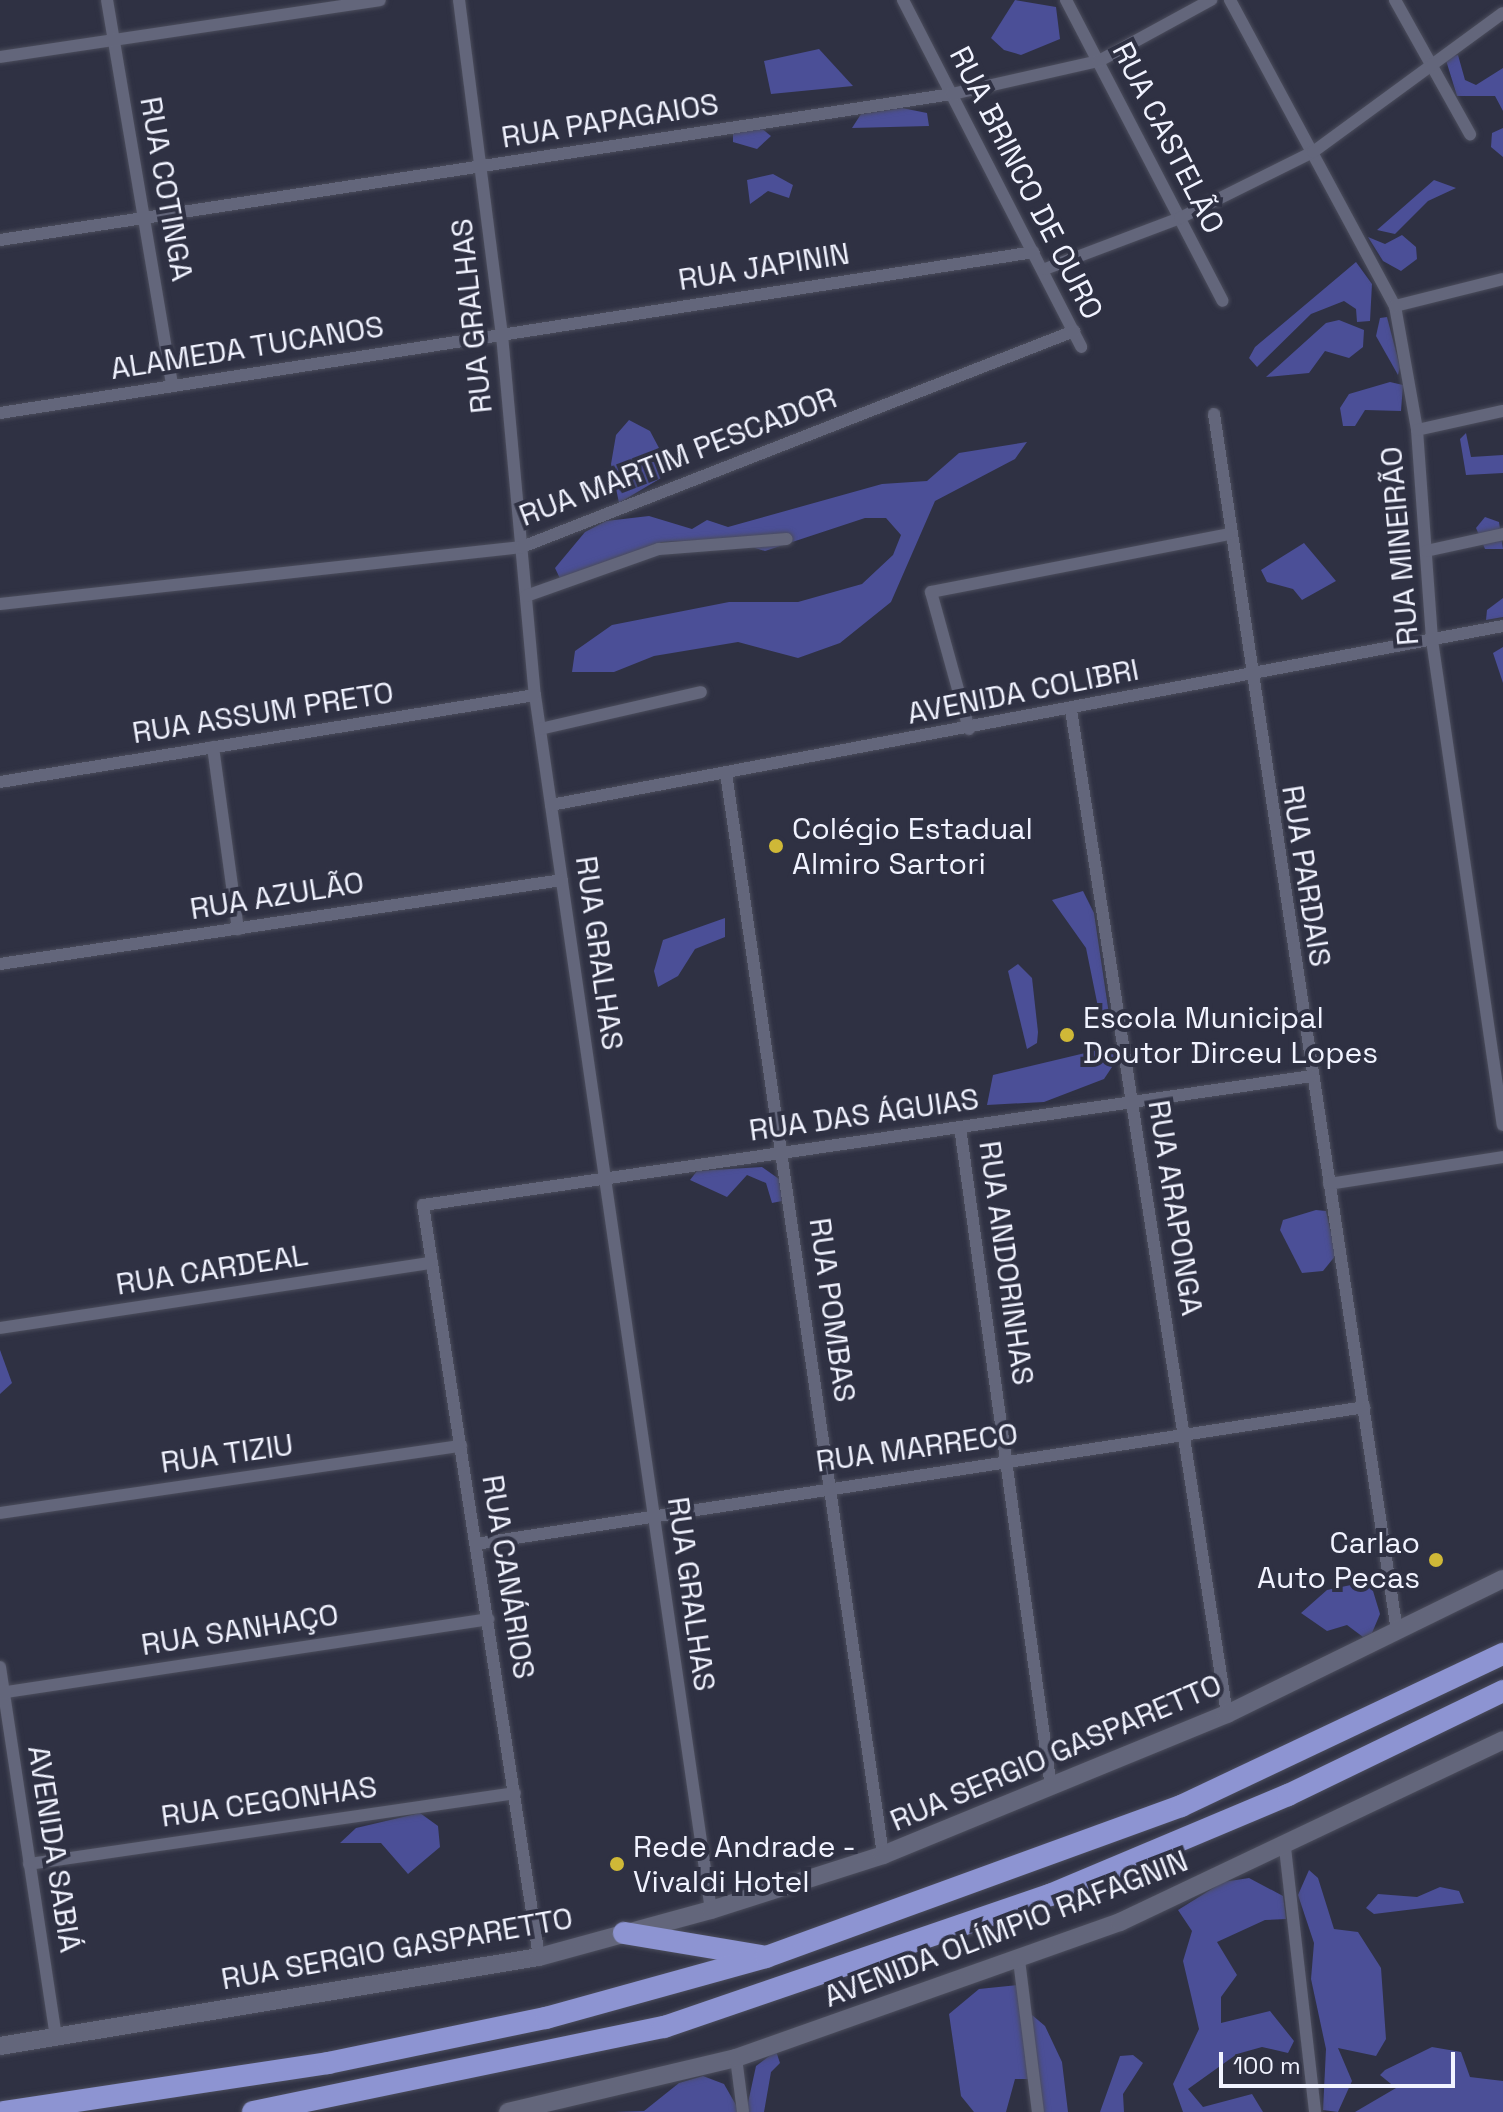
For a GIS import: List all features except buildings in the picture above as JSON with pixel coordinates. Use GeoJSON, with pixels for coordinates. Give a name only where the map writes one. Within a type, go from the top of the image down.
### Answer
{"type":"FeatureCollection","features":[{"type":"Feature","properties":{"kind":"highway"},"geometry":{"type":"LineString","coordinates":[[4,2112],[328,2063],[546,2018],[766,1957],[1181,1806],[1503,1654]]}},
{"type":"Feature","properties":{"kind":"highway"},"geometry":{"type":"LineString","coordinates":[[253,2112],[664,2027],[1050,1895],[1288,1795],[1503,1691]]}},
{"type":"Feature","properties":{"kind":"highway"},"geometry":{"type":"LineString","coordinates":[[624,1933],[766,1957]]}},
{"type":"Feature","properties":{"kind":"street","name":"RUA COTINGA"},"geometry":{"type":"LineString","coordinates":[[107,0],[172,386]]}},
{"type":"Feature","properties":{"kind":"street"},"geometry":{"type":"LineString","coordinates":[[0,57],[380,0]]}},
{"type":"Feature","properties":{"kind":"street","name":"RUA GRALHAS"},"geometry":{"type":"LineString","coordinates":[[459,0],[502,335],[535,695],[711,1910]]}},
{"type":"Feature","properties":{"kind":"street","name":"RUA BRINCO DE OURO"},"geometry":{"type":"LineString","coordinates":[[903,0],[1045,269],[1081,347]]}},
{"type":"Feature","properties":{"kind":"street","name":"RUA CASTELÃO"},"geometry":{"type":"LineString","coordinates":[[1066,0],[1223,301]]}},
{"type":"Feature","properties":{"kind":"street","name":"RUA PAPAGAIOS"},"geometry":{"type":"LineString","coordinates":[[0,240],[952,94],[1099,61],[1211,0]]}},
{"type":"Feature","properties":{"kind":"street","name":"RUA MINEIRÃO"},"geometry":{"type":"LineString","coordinates":[[1230,0],[1395,306],[1417,430],[1432,640],[1503,1125]]}},
{"type":"Feature","properties":{"kind":"street"},"geometry":{"type":"LineString","coordinates":[[1395,0],[1470,134]]}},
{"type":"Feature","properties":{"kind":"street"},"geometry":{"type":"LineString","coordinates":[[1045,269],[1180,218],[1313,152],[1503,13]]}},
{"type":"Feature","properties":{"kind":"street","name":"RUA JAPININ"},"geometry":{"type":"LineString","coordinates":[[502,335],[1034,252]]}},
{"type":"Feature","properties":{"kind":"street"},"geometry":{"type":"LineString","coordinates":[[1395,306],[1503,279]]}},
{"type":"Feature","properties":{"kind":"street","name":"RUA MARTIM PESCADOR"},"geometry":{"type":"LineString","coordinates":[[0,604],[522,547],[1074,331]]}},
{"type":"Feature","properties":{"kind":"street","name":"ALAMEDA TUCANOS"},"geometry":{"type":"LineString","coordinates":[[0,413],[502,335]]}},
{"type":"Feature","properties":{"kind":"street"},"geometry":{"type":"LineString","coordinates":[[1417,430],[1503,411]]}},
{"type":"Feature","properties":{"kind":"street","name":"RUA PARDAIS"},"geometry":{"type":"LineString","coordinates":[[1214,414],[1247,676],[1365,1407],[1397,1631]]}},
{"type":"Feature","properties":{"kind":"street"},"geometry":{"type":"LineString","coordinates":[[969,729],[931,592],[1229,534]]}},
{"type":"Feature","properties":{"kind":"street"},"geometry":{"type":"LineString","coordinates":[[1426,551],[1503,534]]}},
{"type":"Feature","properties":{"kind":"street"},"geometry":{"type":"LineString","coordinates":[[526,596],[659,549],[787,539]]}},
{"type":"Feature","properties":{"kind":"street","name":"AVENIDA COLIBRI"},"geometry":{"type":"LineString","coordinates":[[551,805],[1071,710],[1503,626]]}},
{"type":"Feature","properties":{"kind":"street"},"geometry":{"type":"LineString","coordinates":[[540,729],[701,692]]}},
{"type":"Feature","properties":{"kind":"street","name":"RUA ASSUM PRETO"},"geometry":{"type":"LineString","coordinates":[[0,782],[535,695]]}},
{"type":"Feature","properties":{"kind":"street","name":"RUA ARAPONGA"},"geometry":{"type":"LineString","coordinates":[[1071,710],[1227,1714]]}},
{"type":"Feature","properties":{"kind":"street"},"geometry":{"type":"LineString","coordinates":[[213,747],[238,929]]}},
{"type":"Feature","properties":{"kind":"street","name":"RUA POMBAS"},"geometry":{"type":"LineString","coordinates":[[726,773],[883,1855]]}},
{"type":"Feature","properties":{"kind":"street","name":"RUA AZULÃO"},"geometry":{"type":"LineString","coordinates":[[0,964],[562,880]]}},
{"type":"Feature","properties":{"kind":"street","name":"RUA DAS ÁGUIAS"},"geometry":{"type":"LineString","coordinates":[[423,1205],[1312,1076]]}},
{"type":"Feature","properties":{"kind":"street","name":"RUA ANDORINHAS"},"geometry":{"type":"LineString","coordinates":[[960,1127],[1009,1462],[1051,1787]]}},
{"type":"Feature","properties":{"kind":"street"},"geometry":{"type":"LineString","coordinates":[[1329,1184],[1503,1157]]}},
{"type":"Feature","properties":{"kind":"street","name":"RUA CANÁRIOS"},"geometry":{"type":"LineString","coordinates":[[423,1205],[539,1957]]}},
{"type":"Feature","properties":{"kind":"street","name":"RUA CARDEAL"},"geometry":{"type":"LineString","coordinates":[[0,1328],[432,1263]]}},
{"type":"Feature","properties":{"kind":"street","name":"RUA MARRECO"},"geometry":{"type":"LineString","coordinates":[[476,1544],[653,1514],[1365,1407]]}},
{"type":"Feature","properties":{"kind":"street","name":"RUA TIZIU"},"geometry":{"type":"LineString","coordinates":[[0,1513],[461,1446]]}},
{"type":"Feature","properties":{"kind":"street","name":"RUA SERGIO GASPARETTO"},"geometry":{"type":"LineString","coordinates":[[0,2046],[539,1957],[711,1910],[883,1855],[1227,1714],[1503,1579]]}},
{"type":"Feature","properties":{"kind":"street","name":"RUA SANHAÇO"},"geometry":{"type":"LineString","coordinates":[[2,1692],[488,1619]]}},
{"type":"Feature","properties":{"kind":"street","name":"AVENIDA SABIÁ"},"geometry":{"type":"LineString","coordinates":[[0,1667],[56,2038]]}},
{"type":"Feature","properties":{"kind":"street","name":"AVENIDA OLÍMPIO RAFAGNIN"},"geometry":{"type":"LineString","coordinates":[[508,2112],[736,2058],[1019,1960],[1285,1848],[1503,1740]]}},
{"type":"Feature","properties":{"kind":"street","name":"RUA CEGONHAS"},"geometry":{"type":"LineString","coordinates":[[29,1864],[515,1793]]}},
{"type":"Feature","properties":{"kind":"street"},"geometry":{"type":"LineString","coordinates":[[1285,1848],[1315,2112]]}},
{"type":"Feature","properties":{"kind":"street"},"geometry":{"type":"LineString","coordinates":[[1019,1960],[1038,2112]]}},
{"type":"Feature","properties":{"kind":"street"},"geometry":{"type":"LineString","coordinates":[[736,2058],[743,2112]]}},
{"type":"Feature","properties":{"kind":"shaded area"},"geometry":{"type":"Polygon","coordinates":[[[1015,0],[1056,7],[1060,39],[1021,55],[1004,50],[991,38],[1015,0]]]}},
{"type":"Feature","properties":{"kind":"shaded area"},"geometry":{"type":"Polygon","coordinates":[[[819,49],[853,86],[771,94],[764,61],[819,49]]]}},
{"type":"Feature","properties":{"kind":"shaded area"},"geometry":{"type":"Polygon","coordinates":[[[1458,55],[1465,80],[1476,85],[1503,68],[1503,111],[1495,96],[1457,96],[1445,57],[1458,55]]]}},
{"type":"Feature","properties":{"kind":"shaded area"},"geometry":{"type":"Polygon","coordinates":[[[902,108],[927,113],[929,126],[852,128],[861,114],[902,108]]]}},
{"type":"Feature","properties":{"kind":"shaded area"},"geometry":{"type":"Polygon","coordinates":[[[761,128],[771,136],[757,149],[733,142],[733,133],[761,128]]]}},
{"type":"Feature","properties":{"kind":"shaded area"},"geometry":{"type":"Polygon","coordinates":[[[1503,128],[1503,157],[1491,147],[1492,133],[1503,128]]]}},
{"type":"Feature","properties":{"kind":"shaded area"},"geometry":{"type":"Polygon","coordinates":[[[773,174],[793,185],[789,198],[768,191],[750,204],[747,180],[773,174]]]}},
{"type":"Feature","properties":{"kind":"shaded area"},"geometry":{"type":"Polygon","coordinates":[[[1434,180],[1456,188],[1428,201],[1395,234],[1377,230],[1434,180]]]}},
{"type":"Feature","properties":{"kind":"shaded area"},"geometry":{"type":"Polygon","coordinates":[[[1402,235],[1416,247],[1417,259],[1401,271],[1383,261],[1368,237],[1385,244],[1402,235]]]}},
{"type":"Feature","properties":{"kind":"shaded area"},"geometry":{"type":"Polygon","coordinates":[[[1356,262],[1372,284],[1370,321],[1357,322],[1356,309],[1344,301],[1311,314],[1257,367],[1249,358],[1255,347],[1356,262]]]}},
{"type":"Feature","properties":{"kind":"shaded area"},"geometry":{"type":"Polygon","coordinates":[[[1387,317],[1400,367],[1398,375],[1376,336],[1380,318],[1387,317]]]}},
{"type":"Feature","properties":{"kind":"shaded area"},"geometry":{"type":"Polygon","coordinates":[[[1339,320],[1364,330],[1363,347],[1349,358],[1325,351],[1309,373],[1266,377],[1326,323],[1339,320]]]}},
{"type":"Feature","properties":{"kind":"shaded area"},"geometry":{"type":"Polygon","coordinates":[[[1390,382],[1403,385],[1401,411],[1365,410],[1355,426],[1343,426],[1340,408],[1349,394],[1390,382]]]}},
{"type":"Feature","properties":{"kind":"shaded area"},"geometry":{"type":"Polygon","coordinates":[[[629,420],[650,431],[659,448],[641,461],[664,463],[671,472],[619,503],[611,464],[616,435],[629,420]]]}},
{"type":"Feature","properties":{"kind":"shaded area"},"geometry":{"type":"Polygon","coordinates":[[[1466,433],[1471,457],[1503,455],[1503,473],[1466,475],[1460,439],[1466,433]]]}},
{"type":"Feature","properties":{"kind":"shaded area"},"geometry":{"type":"Polygon","coordinates":[[[1027,442],[1015,459],[935,501],[891,602],[840,643],[798,658],[738,642],[654,656],[614,672],[572,672],[575,651],[612,625],[729,602],[798,602],[862,584],[893,555],[901,535],[886,518],[865,518],[765,551],[725,539],[662,542],[564,587],[555,568],[585,532],[606,521],[649,516],[692,529],[707,520],[728,527],[882,484],[927,481],[959,453],[1027,442]]]}},
{"type":"Feature","properties":{"kind":"shaded area"},"geometry":{"type":"Polygon","coordinates":[[[1485,517],[1499,522],[1503,549],[1485,549],[1476,528],[1485,517]]]}},
{"type":"Feature","properties":{"kind":"shaded area"},"geometry":{"type":"Polygon","coordinates":[[[1304,543],[1336,581],[1302,600],[1293,589],[1267,582],[1261,570],[1304,543]]]}},
{"type":"Feature","properties":{"kind":"shaded area"},"geometry":{"type":"Polygon","coordinates":[[[1503,598],[1503,617],[1486,620],[1487,610],[1503,598]]]}},
{"type":"Feature","properties":{"kind":"shaded area"},"geometry":{"type":"Polygon","coordinates":[[[1503,647],[1503,683],[1493,653],[1503,647]]]}},
{"type":"Feature","properties":{"kind":"shaded area"},"geometry":{"type":"Polygon","coordinates":[[[1083,891],[1094,913],[1109,1014],[1099,1012],[1086,948],[1052,900],[1083,891]]]}},
{"type":"Feature","properties":{"kind":"shaded area"},"geometry":{"type":"Polygon","coordinates":[[[725,918],[725,937],[695,949],[678,976],[658,987],[654,971],[663,940],[725,918]]]}},
{"type":"Feature","properties":{"kind":"shaded area"},"geometry":{"type":"Polygon","coordinates":[[[1018,964],[1032,978],[1038,1032],[1037,1043],[1027,1049],[1008,971],[1018,964]]]}},
{"type":"Feature","properties":{"kind":"shaded area"},"geometry":{"type":"Polygon","coordinates":[[[1102,1049],[1113,1051],[1116,1061],[1104,1079],[1044,1102],[987,1105],[993,1075],[1102,1049]]]}},
{"type":"Feature","properties":{"kind":"shaded area"},"geometry":{"type":"Polygon","coordinates":[[[762,1167],[779,1179],[782,1201],[772,1203],[766,1183],[747,1175],[727,1197],[690,1180],[697,1171],[762,1167]]]}},
{"type":"Feature","properties":{"kind":"shaded area"},"geometry":{"type":"Polygon","coordinates":[[[1316,1210],[1326,1211],[1336,1255],[1323,1271],[1302,1273],[1280,1230],[1283,1220],[1316,1210]]]}},
{"type":"Feature","properties":{"kind":"shaded area"},"geometry":{"type":"Polygon","coordinates":[[[0,1350],[12,1383],[0,1394],[0,1350]]]}},
{"type":"Feature","properties":{"kind":"shaded area"},"geometry":{"type":"Polygon","coordinates":[[[1370,1581],[1380,1614],[1372,1633],[1363,1637],[1347,1625],[1327,1631],[1301,1613],[1327,1590],[1370,1581]]]}},
{"type":"Feature","properties":{"kind":"shaded area"},"geometry":{"type":"Polygon","coordinates":[[[420,1813],[438,1826],[440,1847],[408,1874],[381,1843],[340,1843],[356,1828],[420,1813]]]}},
{"type":"Feature","properties":{"kind":"shaded area"},"geometry":{"type":"Polygon","coordinates":[[[1309,1870],[1318,1878],[1334,1929],[1358,1932],[1381,1968],[1386,2039],[1376,2056],[1338,2048],[1352,2081],[1338,2112],[1323,2110],[1326,2049],[1311,1979],[1314,1943],[1298,1895],[1309,1870]]]}},
{"type":"Feature","properties":{"kind":"shaded area"},"geometry":{"type":"Polygon","coordinates":[[[1249,1878],[1283,1896],[1286,1919],[1265,1920],[1217,1942],[1237,1975],[1221,1997],[1221,2023],[1270,2011],[1294,2041],[1288,2053],[1262,2047],[1237,2054],[1188,2089],[1203,2107],[1252,2094],[1263,2112],[1183,2112],[1173,2084],[1199,2029],[1183,1961],[1192,1931],[1178,1910],[1223,1882],[1249,1878]]]}},
{"type":"Feature","properties":{"kind":"shaded area"},"geometry":{"type":"Polygon","coordinates":[[[1440,1887],[1459,1891],[1464,1903],[1374,1914],[1366,1908],[1378,1894],[1417,1897],[1440,1887]]]}},
{"type":"Feature","properties":{"kind":"shaded area"},"geometry":{"type":"Polygon","coordinates":[[[1019,1985],[1025,2009],[1045,2026],[1062,2062],[1068,2112],[1035,2112],[1028,2079],[1015,2079],[1006,2112],[974,2112],[961,2096],[949,2014],[979,1989],[1019,1985]]]}},
{"type":"Feature","properties":{"kind":"shaded area"},"geometry":{"type":"Polygon","coordinates":[[[1432,2047],[1461,2052],[1470,2077],[1503,2081],[1503,2112],[1355,2112],[1396,2088],[1380,2075],[1385,2070],[1432,2047]]]}},
{"type":"Feature","properties":{"kind":"shaded area"},"geometry":{"type":"Polygon","coordinates":[[[776,2051],[780,2063],[771,2072],[764,2112],[746,2112],[756,2066],[776,2051]]]}},
{"type":"Feature","properties":{"kind":"shaded area"},"geometry":{"type":"Polygon","coordinates":[[[1133,2055],[1143,2063],[1123,2094],[1124,2112],[1100,2112],[1120,2056],[1133,2055]]]}},
{"type":"Feature","properties":{"kind":"shaded area"},"geometry":{"type":"Polygon","coordinates":[[[703,2076],[724,2084],[740,2112],[614,2112],[644,2111],[679,2083],[703,2076]]]}},
{"type":"Feature","properties":{"kind":"place","name":"Colégio Estadual Almiro Sartori"},"geometry":{"type":"Point","coordinates":[776,846]}},
{"type":"Feature","properties":{"kind":"place","name":"Escola Municipal Doutor Dirceu Lopes"},"geometry":{"type":"Point","coordinates":[1067,1035]}},
{"type":"Feature","properties":{"kind":"place","name":"Carlao Auto Pecas"},"geometry":{"type":"Point","coordinates":[1436,1560]}},
{"type":"Feature","properties":{"kind":"place","name":"Rede Andrade - Vivaldi Hotel"},"geometry":{"type":"Point","coordinates":[617,1864]}}]}
